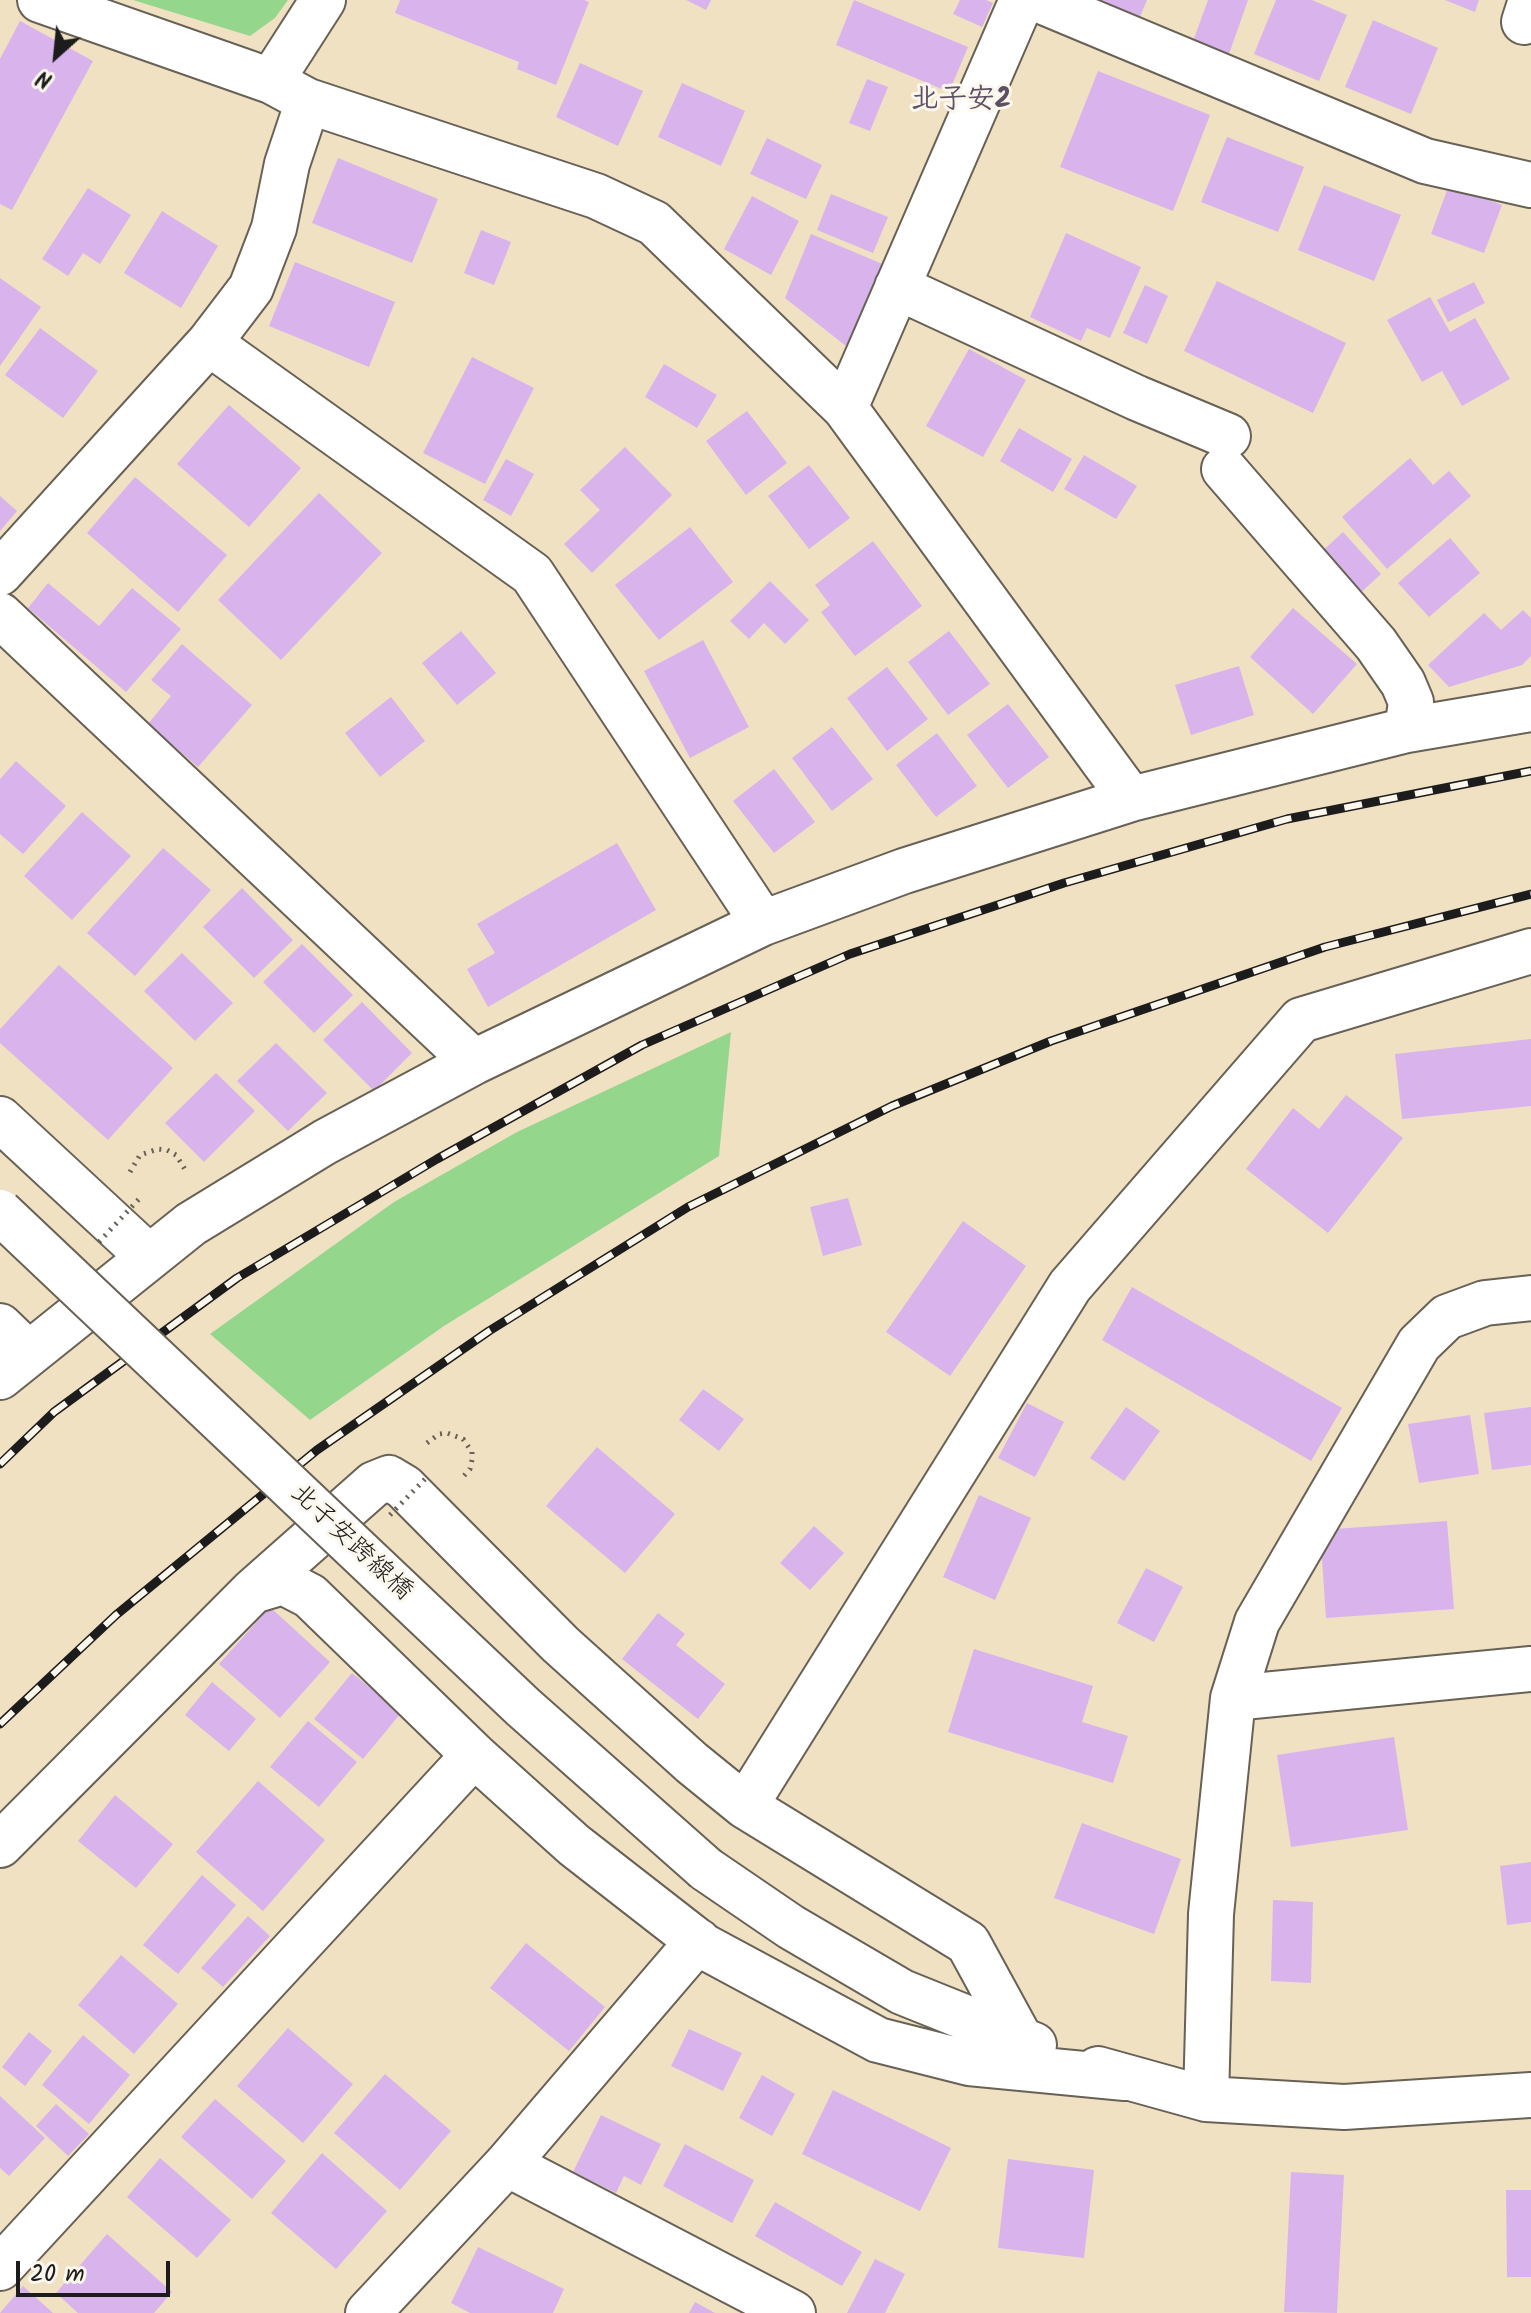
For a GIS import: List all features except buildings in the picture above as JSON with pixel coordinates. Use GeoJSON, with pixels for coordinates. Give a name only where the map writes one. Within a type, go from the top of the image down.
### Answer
{"type":"FeatureCollection","features":[{"type":"Feature","properties":{"kind":"street"},"geometry":{"type":"LineString","coordinates":[[40,0],[289,91],[596,196],[654,223],[845,408],[1131,799]]}},
{"type":"Feature","properties":{"kind":"street"},"geometry":{"type":"LineString","coordinates":[[0,573],[209,343],[251,288],[274,228],[287,164],[289,91],[323,0]]}},
{"type":"Feature","properties":{"kind":"street"},"geometry":{"type":"LineString","coordinates":[[845,408],[1022,0]]}},
{"type":"Feature","properties":{"kind":"street"},"geometry":{"type":"LineString","coordinates":[[1039,0],[1425,161],[1531,185]]}},
{"type":"Feature","properties":{"kind":"street"},"geometry":{"type":"LineString","coordinates":[[897,287],[1137,398],[1226,452],[1403,683],[1411,702],[1407,730]]}},
{"type":"Feature","properties":{"kind":"street"},"geometry":{"type":"LineString","coordinates":[[209,343],[532,574],[763,923]]}},
{"type":"Feature","properties":{"kind":"street"},"geometry":{"type":"LineString","coordinates":[[0,615],[474,1062]]}},
{"type":"Feature","properties":{"kind":"street"},"geometry":{"type":"LineString","coordinates":[[9,1352],[149,1257],[191,1224],[325,1142],[474,1062],[763,923],[904,871],[1131,799],[1407,730],[1531,709]]}},
{"type":"Feature","properties":{"kind":"street"},"geometry":{"type":"LineString","coordinates":[[745,1806],[1070,1286],[1301,1020],[1531,951]]}},
{"type":"Feature","properties":{"kind":"street"},"geometry":{"type":"LineString","coordinates":[[0,1119],[149,1257]]}},
{"type":"Feature","properties":{"kind":"street","name":"北子安跨線橋"},"geometry":{"type":"LineString","coordinates":[[0,1212],[523,1707],[706,1869],[791,1927],[902,1992],[1125,2078]]}},
{"type":"Feature","properties":{"kind":"street"},"geometry":{"type":"LineString","coordinates":[[1206,2099],[1211,1914],[1233,1698],[1257,1622],[1419,1344],[1447,1317],[1485,1303],[1531,1298]]}},
{"type":"Feature","properties":{"kind":"street"},"geometry":{"type":"LineString","coordinates":[[0,1845],[253,1591],[374,1484],[389,1478],[404,1487],[560,1644],[692,1763],[745,1806],[968,1943],[1021,2040]]}},
{"type":"Feature","properties":{"kind":"street"},"geometry":{"type":"LineString","coordinates":[[253,1591],[283,1582],[310,1596],[474,1755],[574,1845],[698,1941],[878,2040],[969,2063],[1125,2078],[1206,2099],[1344,2107],[1531,2095]]}},
{"type":"Feature","properties":{"kind":"street"},"geometry":{"type":"LineString","coordinates":[[1233,1698],[1531,1669]]}},
{"type":"Feature","properties":{"kind":"street"},"geometry":{"type":"LineString","coordinates":[[0,2268],[474,1755]]}},
{"type":"Feature","properties":{"kind":"street"},"geometry":{"type":"LineString","coordinates":[[368,2313],[507,2164],[698,1941]]}},
{"type":"Feature","properties":{"kind":"street"},"geometry":{"type":"LineString","coordinates":[[507,2164],[793,2313]]}},
{"type":"Feature","properties":{"kind":"path"},"geometry":{"type":"LineString","coordinates":[[130,1182],[130,1171],[140,1155],[158,1149],[167,1150],[182,1161],[187,1179]]}},
{"type":"Feature","properties":{"kind":"path"},"geometry":{"type":"LineString","coordinates":[[95,1246],[139,1199],[133,1191]]}},
{"type":"Feature","properties":{"kind":"path"},"geometry":{"type":"LineString","coordinates":[[386,1518],[428,1476]]}},
{"type":"Feature","properties":{"kind":"green space"},"geometry":{"type":"Polygon","coordinates":[[[133,0],[288,0],[275,18],[250,36],[133,0]]]}},
{"type":"Feature","properties":{"kind":"green space"},"geometry":{"type":"Polygon","coordinates":[[[731,1032],[719,1156],[444,1326],[310,1420],[210,1334],[394,1202],[517,1132],[731,1032]]]}},
{"type":"Feature","properties":{"kind":"railway"},"geometry":{"type":"LineString","coordinates":[[0,1464],[54,1412],[237,1278],[437,1159],[642,1045],[850,954],[1064,883],[1287,819],[1531,771]]}},
{"type":"Feature","properties":{"kind":"railway"},"geometry":{"type":"LineString","coordinates":[[0,1724],[116,1615],[317,1450],[489,1331],[688,1207],[892,1106],[1051,1041],[1325,947],[1531,894]]}},
{"type":"Feature","properties":{"kind":"district","name":"北子安2"},"geometry":{"type":"Point","coordinates":[961,102]}}]}
